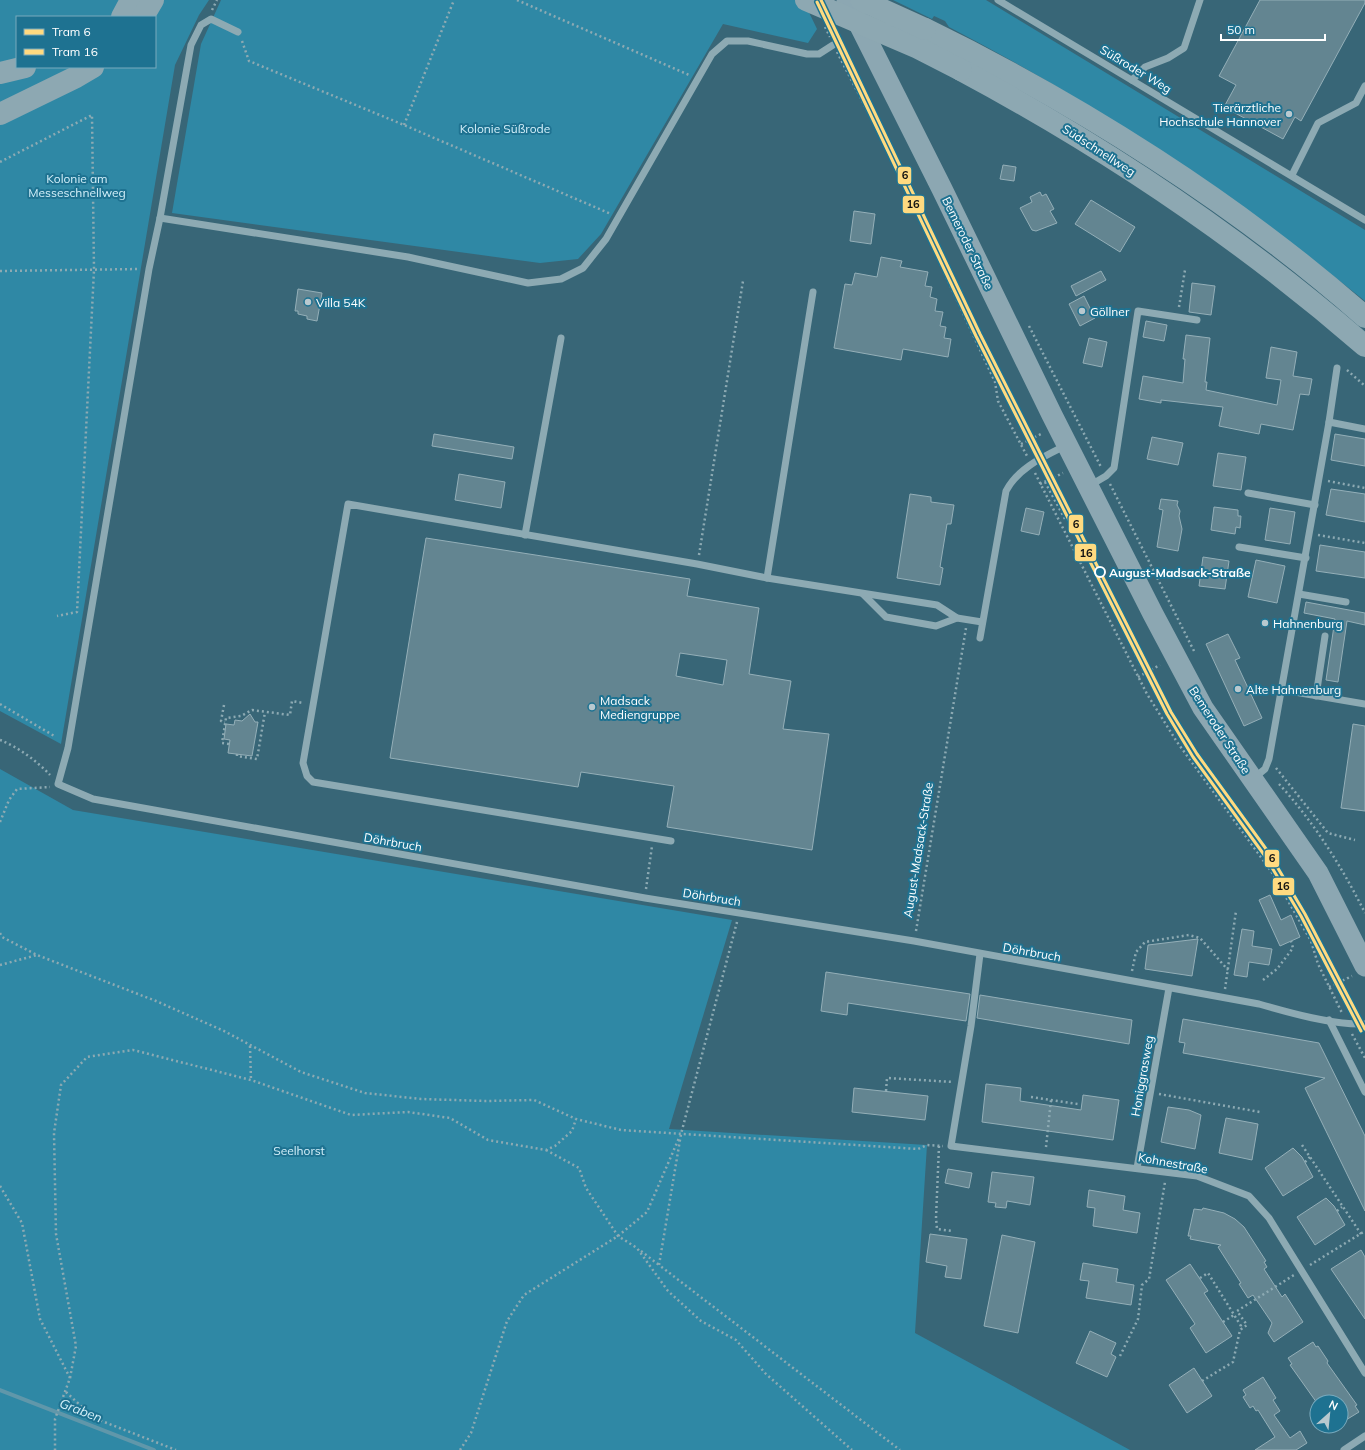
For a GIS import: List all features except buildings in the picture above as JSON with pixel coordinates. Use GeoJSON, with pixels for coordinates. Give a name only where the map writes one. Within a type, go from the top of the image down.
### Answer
{"type":"FeatureCollection","features":[{"type":"Feature","properties":{"kind":"highway"},"geometry":{"type":"LineString","coordinates":[[123,16],[131,0]]}},
{"type":"Feature","properties":{"kind":"highway"},"geometry":{"type":"LineString","coordinates":[[144,16],[153,0]]}},
{"type":"Feature","properties":{"kind":"highway","name":"Südschnellweg"},"geometry":{"type":"LineString","coordinates":[[806,0],[918,48],[1036,110],[1180,203],[1250,253],[1319,306],[1365,346]]}},
{"type":"Feature","properties":{"kind":"highway","name":"Südschnellweg"},"geometry":{"type":"LineString","coordinates":[[861,0],[972,51],[1046,93],[1141,151],[1264,235],[1331,287],[1365,317]]}},
{"type":"Feature","properties":{"kind":"highway"},"geometry":{"type":"LineString","coordinates":[[0,73],[21,68]]}},
{"type":"Feature","properties":{"kind":"highway"},"geometry":{"type":"LineString","coordinates":[[42,94],[63,68]]}},
{"type":"Feature","properties":{"kind":"highway"},"geometry":{"type":"LineString","coordinates":[[0,114],[91,68]]}},
{"type":"Feature","properties":{"kind":"main road","name":"Bemeroder Straße"},"geometry":{"type":"LineString","coordinates":[[847,0],[1067,445],[1097,481],[1152,614],[1203,708],[1258,774],[1288,828],[1318,873],[1359,971]]}},
{"type":"Feature","properties":{"kind":"street","name":"Süßroder Weg"},"geometry":{"type":"LineString","coordinates":[[998,0],[1365,220]]}},
{"type":"Feature","properties":{"kind":"street"},"geometry":{"type":"LineString","coordinates":[[1132,80],[1145,67],[1168,58],[1184,48],[1200,0]]}},
{"type":"Feature","properties":{"kind":"street"},"geometry":{"type":"LineString","coordinates":[[58,784],[68,748],[149,269],[160,218],[191,45],[201,25],[212,19],[238,32]]}},
{"type":"Feature","properties":{"kind":"street"},"geometry":{"type":"LineString","coordinates":[[160,218],[408,257],[528,283],[561,279],[583,268],[606,239],[712,54],[727,41],[748,41],[807,54],[819,54],[834,45]]}},
{"type":"Feature","properties":{"kind":"street"},"geometry":{"type":"LineString","coordinates":[[1292,175],[1318,123],[1356,103],[1365,86]]}},
{"type":"Feature","properties":{"kind":"street"},"geometry":{"type":"LineString","coordinates":[[767,578],[813,292]]}},
{"type":"Feature","properties":{"kind":"street"},"geometry":{"type":"LineString","coordinates":[[1097,481],[1114,468],[1138,311],[1197,320]]}},
{"type":"Feature","properties":{"kind":"street"},"geometry":{"type":"LineString","coordinates":[[524,535],[561,338]]}},
{"type":"Feature","properties":{"kind":"street"},"geometry":{"type":"LineString","coordinates":[[1258,774],[1269,759],[1283,690],[1337,368]]}},
{"type":"Feature","properties":{"kind":"street"},"geometry":{"type":"LineString","coordinates":[[1329,422],[1365,429]]}},
{"type":"Feature","properties":{"kind":"street"},"geometry":{"type":"LineString","coordinates":[[980,638],[1006,491],[1010,482],[1031,464],[1067,445]]}},
{"type":"Feature","properties":{"kind":"street"},"geometry":{"type":"LineString","coordinates":[[1248,493],[1315,505]]}},
{"type":"Feature","properties":{"kind":"street"},"geometry":{"type":"LineString","coordinates":[[671,841],[313,782],[307,776],[303,763],[348,504],[697,564],[767,578],[937,605],[956,618],[982,622]]}},
{"type":"Feature","properties":{"kind":"street"},"geometry":{"type":"LineString","coordinates":[[1238,547],[1306,558]]}},
{"type":"Feature","properties":{"kind":"street"},"geometry":{"type":"LineString","coordinates":[[863,594],[886,617],[936,626],[956,618]]}},
{"type":"Feature","properties":{"kind":"street"},"geometry":{"type":"LineString","coordinates":[[1299,594],[1346,602]]}},
{"type":"Feature","properties":{"kind":"street"},"geometry":{"type":"LineString","coordinates":[[1316,696],[1325,636]]}},
{"type":"Feature","properties":{"kind":"street"},"geometry":{"type":"LineString","coordinates":[[1283,690],[1365,704]]}},
{"type":"Feature","properties":{"kind":"street","name":"Döhrbruch"},"geometry":{"type":"LineString","coordinates":[[58,784],[93,799],[645,898],[914,941],[1224,997],[1329,1020],[1365,1024]]}},
{"type":"Feature","properties":{"kind":"street"},"geometry":{"type":"LineString","coordinates":[[951,1146],[971,1026],[980,954]]}},
{"type":"Feature","properties":{"kind":"street","name":"Honiggrasweg"},"geometry":{"type":"LineString","coordinates":[[1137,1168],[1169,988]]}},
{"type":"Feature","properties":{"kind":"street"},"geometry":{"type":"LineString","coordinates":[[1329,1020],[1365,1092]]}},
{"type":"Feature","properties":{"kind":"street","name":"Kohnestraße"},"geometry":{"type":"LineString","coordinates":[[951,1146],[1197,1176],[1249,1196],[1269,1218],[1365,1373]]}},
{"type":"Feature","properties":{"kind":"street"},"geometry":{"type":"LineString","coordinates":[[1344,1450],[1365,1436]]}},
{"type":"Feature","properties":{"kind":"path"},"geometry":{"type":"LineString","coordinates":[[404,124],[454,0]]}},
{"type":"Feature","properties":{"kind":"path"},"geometry":{"type":"LineString","coordinates":[[517,0],[697,79]]}},
{"type":"Feature","properties":{"kind":"path"},"geometry":{"type":"LineString","coordinates":[[824,26],[887,149],[995,382],[998,401],[1147,694],[1177,742],[1271,871],[1311,941],[1318,964],[1346,1023],[1365,1058]]}},
{"type":"Feature","properties":{"kind":"path"},"geometry":{"type":"LineString","coordinates":[[238,32],[249,60],[404,124],[619,217]]}},
{"type":"Feature","properties":{"kind":"path"},"geometry":{"type":"LineString","coordinates":[[0,162],[92,115],[94,270],[77,612],[57,616]]}},
{"type":"Feature","properties":{"kind":"path"},"geometry":{"type":"LineString","coordinates":[[0,271],[149,269]]}},
{"type":"Feature","properties":{"kind":"path"},"geometry":{"type":"LineString","coordinates":[[1178,317],[1185,270]]}},
{"type":"Feature","properties":{"kind":"path"},"geometry":{"type":"LineString","coordinates":[[697,564],[743,281]]}},
{"type":"Feature","properties":{"kind":"path"},"geometry":{"type":"LineString","coordinates":[[1026,319],[1097,481],[1195,654]]}},
{"type":"Feature","properties":{"kind":"path"},"geometry":{"type":"LineString","coordinates":[[1337,368],[1338,362],[1365,386]]}},
{"type":"Feature","properties":{"kind":"path"},"geometry":{"type":"LineString","coordinates":[[1319,480],[1365,488]]}},
{"type":"Feature","properties":{"kind":"path"},"geometry":{"type":"LineString","coordinates":[[1045,482],[1066,521]]}},
{"type":"Feature","properties":{"kind":"path"},"geometry":{"type":"LineString","coordinates":[[1310,534],[1365,543]]}},
{"type":"Feature","properties":{"kind":"path","name":"August-Madsack-Straße"},"geometry":{"type":"LineString","coordinates":[[914,941],[968,620]]}},
{"type":"Feature","properties":{"kind":"path"},"geometry":{"type":"LineString","coordinates":[[1133,650],[1145,674]]}},
{"type":"Feature","properties":{"kind":"path"},"geometry":{"type":"LineString","coordinates":[[229,744],[222,743],[226,718],[241,716],[252,710],[290,715],[292,701],[314,704]]}},
{"type":"Feature","properties":{"kind":"path"},"geometry":{"type":"LineString","coordinates":[[0,704],[56,737]]}},
{"type":"Feature","properties":{"kind":"path"},"geometry":{"type":"LineString","coordinates":[[224,705],[221,721],[225,722]]}},
{"type":"Feature","properties":{"kind":"path"},"geometry":{"type":"LineString","coordinates":[[237,754],[237,756],[257,759],[265,712]]}},
{"type":"Feature","properties":{"kind":"path"},"geometry":{"type":"LineString","coordinates":[[0,740],[9,744],[42,766],[58,784],[46,788],[17,789],[9,800],[0,822]]}},
{"type":"Feature","properties":{"kind":"path"},"geometry":{"type":"LineString","coordinates":[[1269,759],[1328,833],[1355,840]]}},
{"type":"Feature","properties":{"kind":"path"},"geometry":{"type":"LineString","coordinates":[[1258,774],[1283,789],[1322,839],[1352,886],[1365,913]]}},
{"type":"Feature","properties":{"kind":"path"},"geometry":{"type":"LineString","coordinates":[[645,898],[653,838]]}},
{"type":"Feature","properties":{"kind":"path"},"geometry":{"type":"LineString","coordinates":[[1224,997],[1236,911]]}},
{"type":"Feature","properties":{"kind":"path"},"geometry":{"type":"LineString","coordinates":[[660,1265],[681,1134],[739,912]]}},
{"type":"Feature","properties":{"kind":"path"},"geometry":{"type":"LineString","coordinates":[[0,933],[2,936],[37,955],[156,1001],[224,1031],[301,1072],[365,1093],[421,1099],[486,1101],[534,1100],[576,1119],[621,1130],[918,1149],[926,1145],[951,1146]]}},
{"type":"Feature","properties":{"kind":"path"},"geometry":{"type":"LineString","coordinates":[[1130,980],[1136,952],[1145,942],[1189,935],[1200,938],[1228,970]]}},
{"type":"Feature","properties":{"kind":"path"},"geometry":{"type":"LineString","coordinates":[[1264,980],[1277,969],[1293,948],[1291,941]]}},
{"type":"Feature","properties":{"kind":"path"},"geometry":{"type":"LineString","coordinates":[[0,965],[37,955]]}},
{"type":"Feature","properties":{"kind":"path"},"geometry":{"type":"LineString","coordinates":[[1329,987],[1359,971]]}},
{"type":"Feature","properties":{"kind":"path"},"geometry":{"type":"LineString","coordinates":[[250,1045],[251,1080]]}},
{"type":"Feature","properties":{"kind":"path"},"geometry":{"type":"LineString","coordinates":[[55,1450],[55,1419],[66,1392],[76,1346],[56,1234],[54,1133],[61,1085],[87,1057],[133,1050],[251,1080],[351,1115],[408,1112],[450,1118],[488,1140],[546,1150],[579,1168],[586,1188],[618,1236],[660,1265],[900,1450]]}},
{"type":"Feature","properties":{"kind":"path"},"geometry":{"type":"LineString","coordinates":[[886,1091],[887,1078],[962,1082]]}},
{"type":"Feature","properties":{"kind":"path"},"geometry":{"type":"LineString","coordinates":[[1151,1093],[1260,1112]]}},
{"type":"Feature","properties":{"kind":"path"},"geometry":{"type":"LineString","coordinates":[[1031,1098],[1078,1104]]}},
{"type":"Feature","properties":{"kind":"path"},"geometry":{"type":"LineString","coordinates":[[1045,1157],[1051,1100]]}},
{"type":"Feature","properties":{"kind":"path"},"geometry":{"type":"LineString","coordinates":[[546,1150],[555,1146],[572,1131],[576,1119]]}},
{"type":"Feature","properties":{"kind":"path"},"geometry":{"type":"LineString","coordinates":[[460,1450],[471,1433],[507,1321],[524,1295],[618,1236],[647,1212],[681,1134]]}},
{"type":"Feature","properties":{"kind":"path"},"geometry":{"type":"LineString","coordinates":[[1302,1145],[1360,1234]]}},
{"type":"Feature","properties":{"kind":"path"},"geometry":{"type":"LineString","coordinates":[[939,1146],[937,1229],[952,1231]]}},
{"type":"Feature","properties":{"kind":"path"},"geometry":{"type":"LineString","coordinates":[[1305,1162],[1310,1158]]}},
{"type":"Feature","properties":{"kind":"path"},"geometry":{"type":"LineString","coordinates":[[1120,1356],[1138,1319],[1142,1285],[1149,1279],[1166,1172]]}},
{"type":"Feature","properties":{"kind":"path"},"geometry":{"type":"LineString","coordinates":[[0,1186],[22,1224],[40,1319],[70,1378]]}},
{"type":"Feature","properties":{"kind":"path"},"geometry":{"type":"LineString","coordinates":[[1337,1211],[1342,1207]]}},
{"type":"Feature","properties":{"kind":"path"},"geometry":{"type":"LineString","coordinates":[[1240,1330],[1247,1325],[1237,1311],[1365,1231]]}},
{"type":"Feature","properties":{"kind":"path"},"geometry":{"type":"LineString","coordinates":[[635,1247],[668,1291],[701,1321],[736,1340],[766,1374],[852,1450]]}},
{"type":"Feature","properties":{"kind":"path"},"geometry":{"type":"LineString","coordinates":[[1200,1278],[1208,1273],[1241,1326],[1233,1362],[1202,1381]]}},
{"type":"Feature","properties":{"kind":"path"},"geometry":{"type":"LineString","coordinates":[[1223,1322],[1234,1315]]}},
{"type":"Feature","properties":{"kind":"path"},"geometry":{"type":"LineString","coordinates":[[66,1392],[94,1418],[176,1450]]}},
{"type":"Feature","properties":{"kind":"green space","name":"Kolonie am Messeschnellweg"},"geometry":{"type":"Polygon","coordinates":[[[0,0],[209,0],[199,15],[175,65],[61,744],[0,711],[0,0]]]}},
{"type":"Feature","properties":{"kind":"green space","name":"Kolonie Süßrode"},"geometry":{"type":"Polygon","coordinates":[[[221,0],[803,0],[817,29],[808,43],[723,24],[601,234],[578,259],[540,263],[172,213],[201,44],[221,0]]]}},
{"type":"Feature","properties":{"kind":"green space"},"geometry":{"type":"Polygon","coordinates":[[[893,0],[986,0],[1365,230],[1365,301],[1265,224],[1215,188],[1112,120],[1005,57],[949,27],[945,21],[934,16],[932,19],[893,0]]]}},
{"type":"Feature","properties":{"kind":"green space","name":"Seelhorst"},"geometry":{"type":"Polygon","coordinates":[[[0,769],[73,810],[732,920],[669,1129],[927,1145],[915,1333],[1130,1450],[0,1450],[0,769]]]}},
{"type":"Feature","properties":{"kind":"waterway","name":"Graben"},"geometry":{"type":"LineString","coordinates":[[0,1390],[154,1450]]}},
{"type":"Feature","properties":{"kind":"tram line","name":"6"},"geometry":{"type":"LineString","coordinates":[[821,0],[980,334],[1171,712],[1197,754],[1269,853],[1305,914],[1365,1029]]}},
{"type":"Feature","properties":{"kind":"tram line","name":"16"},"geometry":{"type":"LineString","coordinates":[[817,2],[976,336],[1167,714],[1193,757],[1265,856],[1301,916],[1361,1031]]}},
{"type":"Feature","properties":{"kind":"place","name":"Tierärztliche Hochschule Hannover"},"geometry":{"type":"Point","coordinates":[1289,114]}},
{"type":"Feature","properties":{"kind":"place","name":"Villa 54K"},"geometry":{"type":"Point","coordinates":[308,302]}},
{"type":"Feature","properties":{"kind":"place","name":"Göllner"},"geometry":{"type":"Point","coordinates":[1082,311]}},
{"type":"Feature","properties":{"kind":"place","name":"August-Madsack-Straße"},"geometry":{"type":"Point","coordinates":[1100,572]}},
{"type":"Feature","properties":{"kind":"place","name":"Hahnenburg"},"geometry":{"type":"Point","coordinates":[1265,623]}},
{"type":"Feature","properties":{"kind":"place","name":"Alte Hahnenburg"},"geometry":{"type":"Point","coordinates":[1238,689]}},
{"type":"Feature","properties":{"kind":"place","name":"Madsack Mediengruppe"},"geometry":{"type":"Point","coordinates":[592,707]}}]}
